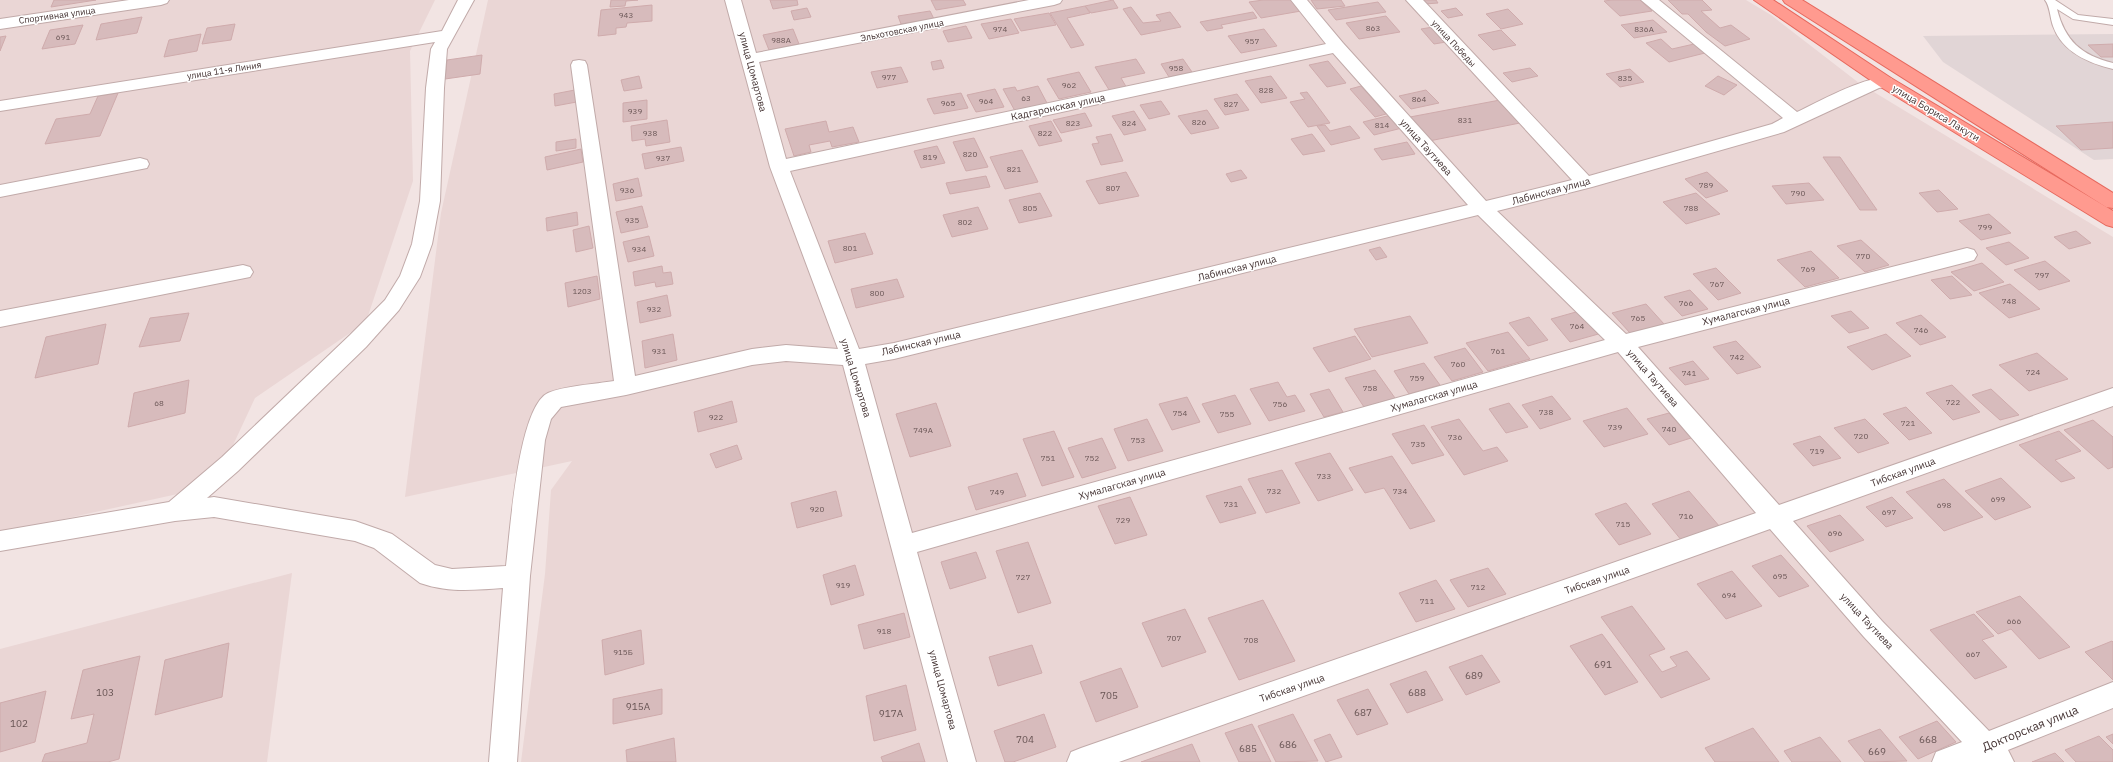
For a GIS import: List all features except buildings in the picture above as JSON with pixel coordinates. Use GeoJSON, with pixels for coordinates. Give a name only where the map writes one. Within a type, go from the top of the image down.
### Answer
{"type":"FeatureCollection","features":[{"type":"Feature","properties":{"kind":"main road","name":"улица Бориса Лакути"},"geometry":{"type":"LineString","coordinates":[[1762,0],[1886,82],[2113,220]]}},
{"type":"Feature","properties":{"kind":"main road","name":"улица Бориса Лакути"},"geometry":{"type":"LineString","coordinates":[[1791,0],[2113,202]]}},
{"type":"Feature","properties":{"kind":"street","name":"Спортивная улица"},"geometry":{"type":"LineString","coordinates":[[0,24],[161,0]]}},
{"type":"Feature","properties":{"kind":"street"},"geometry":{"type":"LineString","coordinates":[[175,511],[230,464],[358,341],[392,305],[410,277],[422,244],[430,201],[435,88],[439,49],[466,0]]}},
{"type":"Feature","properties":{"kind":"street","name":"улица Цомартова"},"geometry":{"type":"LineString","coordinates":[[733,0],[778,167],[852,358],[962,762]]}},
{"type":"Feature","properties":{"kind":"street","name":"Эльхотовская улица"},"geometry":{"type":"LineString","coordinates":[[749,59],[1054,0]]}},
{"type":"Feature","properties":{"kind":"street","name":"улица Таутиева"},"geometry":{"type":"LineString","coordinates":[[1299,0],[1337,47],[1483,209],[1622,343],[1873,629],[1993,754]]}},
{"type":"Feature","properties":{"kind":"street","name":"улица Победы"},"geometry":{"type":"LineString","coordinates":[[1414,0],[1585,183]]}},
{"type":"Feature","properties":{"kind":"street"},"geometry":{"type":"LineString","coordinates":[[1649,0],[1795,119]]}},
{"type":"Feature","properties":{"kind":"street","name":"улица 11-я Линия"},"geometry":{"type":"LineString","coordinates":[[0,106],[447,35]]}},
{"type":"Feature","properties":{"kind":"street","name":"Кадгаронская улица"},"geometry":{"type":"LineString","coordinates":[[778,167],[1337,47]]}},
{"type":"Feature","properties":{"kind":"street"},"geometry":{"type":"LineString","coordinates":[[580,64],[626,387]]}},
{"type":"Feature","properties":{"kind":"street","name":"Лабинская улица"},"geometry":{"type":"LineString","coordinates":[[503,762],[517,576],[534,440],[541,416],[554,400],[626,387],[752,357],[786,353],[852,358],[894,351],[1585,183],[1778,128],[1874,84],[1886,82]]}},
{"type":"Feature","properties":{"kind":"street"},"geometry":{"type":"LineString","coordinates":[[0,191],[140,164]]}},
{"type":"Feature","properties":{"kind":"street","name":"Хумалагская улица"},"geometry":{"type":"LineString","coordinates":[[903,546],[1622,343],[1967,255]]}},
{"type":"Feature","properties":{"kind":"street"},"geometry":{"type":"LineString","coordinates":[[0,319],[243,272]]}},
{"type":"Feature","properties":{"kind":"street","name":"Тибская улица"},"geometry":{"type":"LineString","coordinates":[[1081,762],[2113,397]]}},
{"type":"Feature","properties":{"kind":"street"},"geometry":{"type":"LineString","coordinates":[[0,541],[175,511],[214,507],[356,531],[382,541],[430,575],[452,580],[517,576]]}},
{"type":"Feature","properties":{"kind":"street","name":"Докторская улица"},"geometry":{"type":"LineString","coordinates":[[1946,762],[1993,754],[2113,695]]}},
{"type":"Feature","properties":{"kind":"lane"},"geometry":{"type":"LineString","coordinates":[[2050,2],[2076,17],[2113,22]]}},
{"type":"Feature","properties":{"kind":"lane"},"geometry":{"type":"LineString","coordinates":[[2050,2],[2058,29],[2069,44],[2078,52],[2097,62],[2113,66]]}},
{"type":"Feature","properties":{"kind":"shaded area"},"geometry":{"type":"Polygon","coordinates":[[[0,0],[435,0],[410,51],[413,181],[366,322],[255,398],[214,486],[0,533],[0,0]]]}},
{"type":"Feature","properties":{"kind":"shaded area"},"geometry":{"type":"Polygon","coordinates":[[[488,0],[1746,0],[1771,15],[1859,83],[2113,237],[2113,762],[521,762],[545,574],[551,490],[572,461],[405,497],[441,213],[488,0]]]}},
{"type":"Feature","properties":{"kind":"shaded area"},"geometry":{"type":"Polygon","coordinates":[[[2113,34],[2113,159],[2094,160],[1943,62],[1923,36],[2113,34]]]}},
{"type":"Feature","properties":{"kind":"shaded area"},"geometry":{"type":"Polygon","coordinates":[[[292,573],[267,762],[0,762],[0,649],[292,573]]]}}]}
